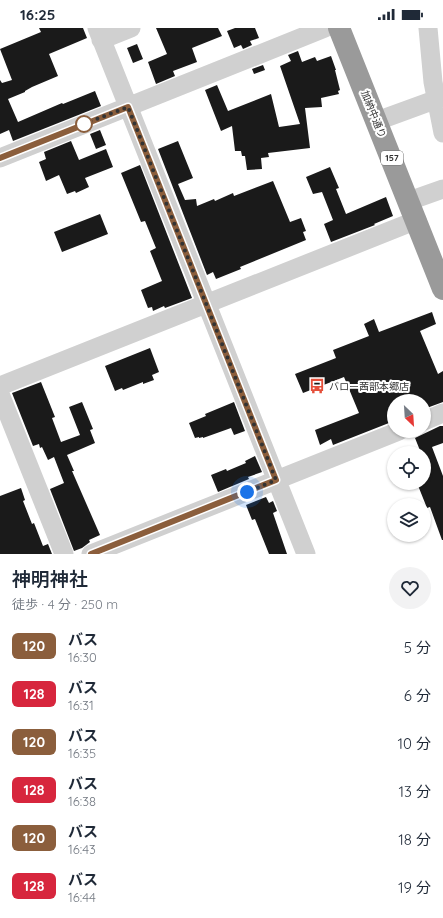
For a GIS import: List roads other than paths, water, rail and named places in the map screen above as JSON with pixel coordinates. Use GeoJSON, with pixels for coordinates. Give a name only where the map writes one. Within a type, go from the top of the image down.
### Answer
{"type":"FeatureCollection","features":[{"type":"Feature","properties":{"kind":"highway","name":"加納中通り"},"geometry":{"type":"LineString","coordinates":[[339,28],[413,210],[443,289]]}},
{"type":"Feature","properties":{"kind":"street"},"geometry":{"type":"LineString","coordinates":[[131,28],[99,34],[306,554]]}},
{"type":"Feature","properties":{"kind":"street"},"geometry":{"type":"LineString","coordinates":[[0,158],[325,28]]}},
{"type":"Feature","properties":{"kind":"street"},"geometry":{"type":"LineString","coordinates":[[428,28],[433,82],[440,98],[443,133]]}},
{"type":"Feature","properties":{"kind":"street"},"geometry":{"type":"LineString","coordinates":[[376,121],[440,98]]}},
{"type":"Feature","properties":{"kind":"street"},"geometry":{"type":"LineString","coordinates":[[0,386],[206,304],[413,210],[443,189]]}},
{"type":"Feature","properties":{"kind":"street"},"geometry":{"type":"LineString","coordinates":[[0,394],[64,554]]}},
{"type":"Feature","properties":{"kind":"street"},"geometry":{"type":"LineString","coordinates":[[431,418],[443,413]]}},
{"type":"Feature","properties":{"kind":"street"},"geometry":{"type":"LineString","coordinates":[[91,554],[387,436]]}},
{"type":"Feature","properties":{"kind":"place","name":"バロー茜部本郷店"},"geometry":{"type":"Point","coordinates":[317,386]}}]}
